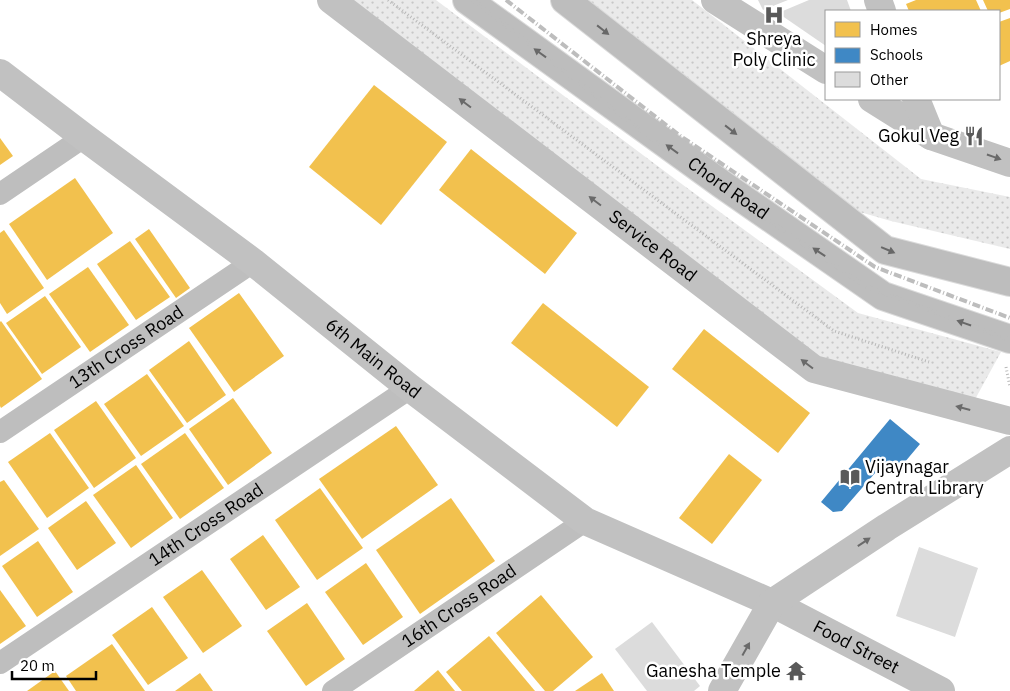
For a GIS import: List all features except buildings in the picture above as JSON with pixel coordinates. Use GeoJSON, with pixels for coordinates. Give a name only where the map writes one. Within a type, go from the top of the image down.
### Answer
{"type":"FeatureCollection","features":[{"type":"Feature","properties":{"kind":"main road","name":"Chord Road"},"geometry":{"type":"LineString","coordinates":[[467,0],[722,186],[883,296],[1010,339]]}},
{"type":"Feature","properties":{"kind":"main road"},"geometry":{"type":"LineString","coordinates":[[565,0],[885,250],[1010,282]]}},
{"type":"Feature","properties":{"kind":"street","name":"Service Road"},"geometry":{"type":"LineString","coordinates":[[331,0],[814,369],[1010,421]]}},
{"type":"Feature","properties":{"kind":"street"},"geometry":{"type":"LineString","coordinates":[[715,0],[825,69]]}},
{"type":"Feature","properties":{"kind":"street","name":"6th Main Road"},"geometry":{"type":"LineString","coordinates":[[0,72],[84,137],[254,262],[410,388],[585,521],[772,603]]}},
{"type":"Feature","properties":{"kind":"street"},"geometry":{"type":"LineString","coordinates":[[874,100],[931,136],[1010,163]]}},
{"type":"Feature","properties":{"kind":"street"},"geometry":{"type":"LineString","coordinates":[[916,100],[931,136]]}},
{"type":"Feature","properties":{"kind":"street"},"geometry":{"type":"LineString","coordinates":[[0,194],[84,137]]}},
{"type":"Feature","properties":{"kind":"street","name":"13th Cross Road"},"geometry":{"type":"LineString","coordinates":[[0,432],[254,262]]}},
{"type":"Feature","properties":{"kind":"street","name":"14th Cross Road"},"geometry":{"type":"LineString","coordinates":[[0,663],[410,388]]}},
{"type":"Feature","properties":{"kind":"street"},"geometry":{"type":"LineString","coordinates":[[722,691],[772,603],[887,527],[1010,450]]}},
{"type":"Feature","properties":{"kind":"street","name":"16th Cross Road"},"geometry":{"type":"LineString","coordinates":[[333,691],[585,521]]}},
{"type":"Feature","properties":{"kind":"street","name":"Food Street"},"geometry":{"type":"LineString","coordinates":[[772,603],[941,691]]}},
{"type":"Feature","properties":{"kind":"path"},"geometry":{"type":"LineString","coordinates":[[388,0],[834,331],[929,362]]}},
{"type":"Feature","properties":{"kind":"shaded area"},"geometry":{"type":"Polygon","coordinates":[[[343,0],[436,0],[858,313],[1001,352],[973,403],[813,357],[343,0]]]}},
{"type":"Feature","properties":{"kind":"shaded area"},"geometry":{"type":"Polygon","coordinates":[[[580,0],[692,0],[921,179],[1010,197],[1010,249],[891,221],[825,202],[580,0]]]}},
{"type":"Feature","properties":{"kind":"railway"},"geometry":{"type":"LineString","coordinates":[[473,0],[667,151],[865,286],[1010,340]]}},
{"type":"Feature","properties":{"kind":"railway"},"geometry":{"type":"LineString","coordinates":[[506,0],[679,135],[875,267],[1010,318]]}},
{"type":"Feature","properties":{"kind":"place","name":"Shreya Poly Clinic"},"geometry":{"type":"Point","coordinates":[774,15]}},
{"type":"Feature","properties":{"kind":"place","name":"Gokul Veg"},"geometry":{"type":"Point","coordinates":[974,136]}},
{"type":"Feature","properties":{"kind":"place","name":"Vijaynagar Central Library"},"geometry":{"type":"Point","coordinates":[850,477]}},
{"type":"Feature","properties":{"kind":"place","name":"Ganesha Temple"},"geometry":{"type":"Point","coordinates":[796,671]}}]}
